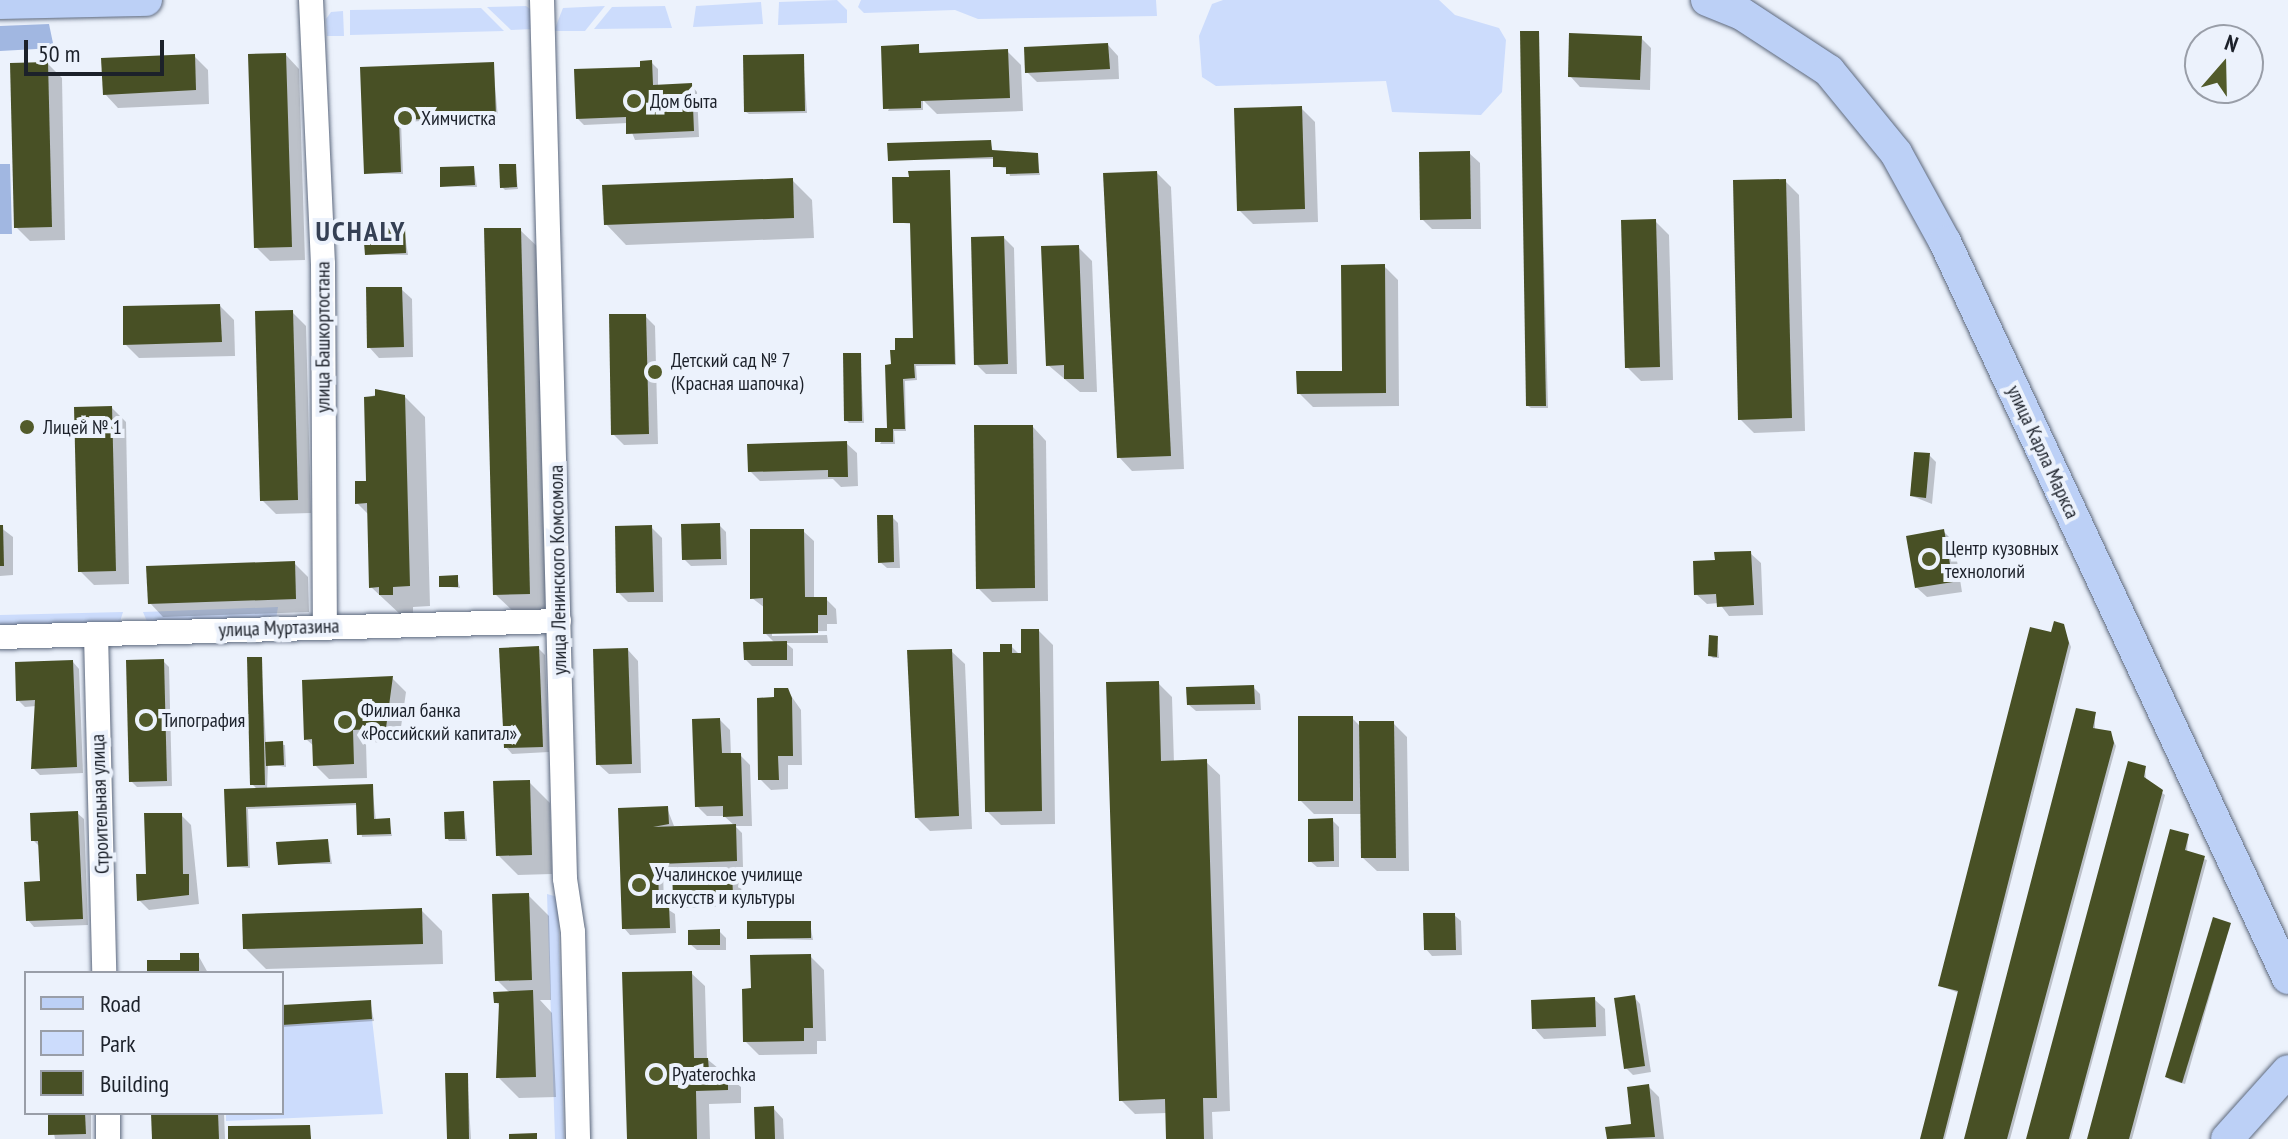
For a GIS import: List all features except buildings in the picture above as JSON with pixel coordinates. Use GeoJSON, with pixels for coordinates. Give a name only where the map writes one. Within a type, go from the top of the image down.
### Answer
{"type":"FeatureCollection","features":[{"type":"Feature","properties":{"kind":"main road"},"geometry":{"type":"LineString","coordinates":[[0,3],[146,0]]}},
{"type":"Feature","properties":{"kind":"main road","name":"улица Карла Маркса"},"geometry":{"type":"LineString","coordinates":[[1707,0],[1742,14],[1829,71],[1896,153],[1945,242],[2288,978]]}},
{"type":"Feature","properties":{"kind":"main road"},"geometry":{"type":"LineString","coordinates":[[2227,1139],[2288,1071]]}},
{"type":"Feature","properties":{"kind":"street","name":"улица Башкортостана"},"geometry":{"type":"LineString","coordinates":[[311,0],[323,264],[325,626]]}},
{"type":"Feature","properties":{"kind":"street","name":"улица Ленинского Комсомола"},"geometry":{"type":"LineString","coordinates":[[542,0],[559,621],[578,1139]]}},
{"type":"Feature","properties":{"kind":"street","name":"улица Муртазина"},"geometry":{"type":"LineString","coordinates":[[0,637],[559,621]]}},
{"type":"Feature","properties":{"kind":"street","name":"Строительная улица"},"geometry":{"type":"LineString","coordinates":[[96,634],[104,971]]}},
{"type":"Feature","properties":{"kind":"street"},"geometry":{"type":"LineString","coordinates":[[108,1115],[108,1139]]}},
{"type":"Feature","properties":{"kind":"green space"},"geometry":{"type":"Polygon","coordinates":[[[837,0],[847,10],[847,23],[778,25],[779,2],[837,0]]]}},
{"type":"Feature","properties":{"kind":"green space"},"geometry":{"type":"Polygon","coordinates":[[[861,0],[1156,0],[1157,16],[978,19],[955,10],[864,13],[858,7],[861,0]]]}},
{"type":"Feature","properties":{"kind":"green space"},"geometry":{"type":"Polygon","coordinates":[[[1223,0],[1439,0],[1455,15],[1499,28],[1506,40],[1502,92],[1481,115],[1392,112],[1386,81],[1216,86],[1202,77],[1199,36],[1212,4],[1223,0]]]}},
{"type":"Feature","properties":{"kind":"green space"},"geometry":{"type":"Polygon","coordinates":[[[761,2],[763,24],[693,27],[696,6],[761,2]]]}},
{"type":"Feature","properties":{"kind":"green space"},"geometry":{"type":"Polygon","coordinates":[[[526,6],[533,11],[534,29],[511,30],[487,7],[526,6]]]}},
{"type":"Feature","properties":{"kind":"green space"},"geometry":{"type":"Polygon","coordinates":[[[605,6],[585,31],[554,31],[563,8],[605,6]]]}},
{"type":"Feature","properties":{"kind":"green space"},"geometry":{"type":"Polygon","coordinates":[[[665,6],[672,28],[594,29],[612,7],[665,6]]]}},
{"type":"Feature","properties":{"kind":"green space"},"geometry":{"type":"Polygon","coordinates":[[[481,8],[504,31],[350,35],[350,10],[481,8]]]}},
{"type":"Feature","properties":{"kind":"green space"},"geometry":{"type":"Polygon","coordinates":[[[343,11],[344,36],[327,36],[326,19],[331,12],[343,11]]]}},
{"type":"Feature","properties":{"kind":"green space"},"geometry":{"type":"Polygon","coordinates":[[[278,607],[276,619],[148,624],[143,612],[278,607]]]}},
{"type":"Feature","properties":{"kind":"green space"},"geometry":{"type":"Polygon","coordinates":[[[123,612],[119,625],[0,628],[0,615],[123,612]]]}},
{"type":"Feature","properties":{"kind":"green space"},"geometry":{"type":"Polygon","coordinates":[[[547,894],[558,897],[564,1139],[555,1139],[547,894]]]}},
{"type":"Feature","properties":{"kind":"green space"},"geometry":{"type":"Polygon","coordinates":[[[372,1019],[383,1114],[226,1121],[226,1115],[284,1115],[284,1025],[372,1019]]]}},
{"type":"Feature","properties":{"kind":"shaded area"},"geometry":{"type":"Polygon","coordinates":[[[49,24],[54,48],[0,51],[0,26],[49,24]]]}},
{"type":"Feature","properties":{"kind":"shaded area"},"geometry":{"type":"Polygon","coordinates":[[[0,164],[10,164],[12,234],[0,234],[0,164]]]}},
{"type":"Feature","properties":{"kind":"place","name":"Дом быта"},"geometry":{"type":"Point","coordinates":[634,101]}},
{"type":"Feature","properties":{"kind":"place","name":"Химчистка"},"geometry":{"type":"Point","coordinates":[405,118]}},
{"type":"Feature","properties":{"kind":"place","name":"Детский сад № 7 (Красная шапочка)"},"geometry":{"type":"Point","coordinates":[655,372]}},
{"type":"Feature","properties":{"kind":"place","name":"Лицей № 1"},"geometry":{"type":"Point","coordinates":[27,427]}},
{"type":"Feature","properties":{"kind":"place","name":"Центр кузовных технологий"},"geometry":{"type":"Point","coordinates":[1929,559]}},
{"type":"Feature","properties":{"kind":"place","name":"Типография"},"geometry":{"type":"Point","coordinates":[146,720]}},
{"type":"Feature","properties":{"kind":"place","name":"Филиал банка «Российский капитал»"},"geometry":{"type":"Point","coordinates":[345,722]}},
{"type":"Feature","properties":{"kind":"place","name":"Учалинское училище искусств и культуры"},"geometry":{"type":"Point","coordinates":[639,885]}},
{"type":"Feature","properties":{"kind":"place","name":"Pyaterochka"},"geometry":{"type":"Point","coordinates":[656,1074]}},
{"type":"Feature","properties":{"kind":"district","name":"UCHALY"},"geometry":{"type":"Point","coordinates":[361,231]}}]}
